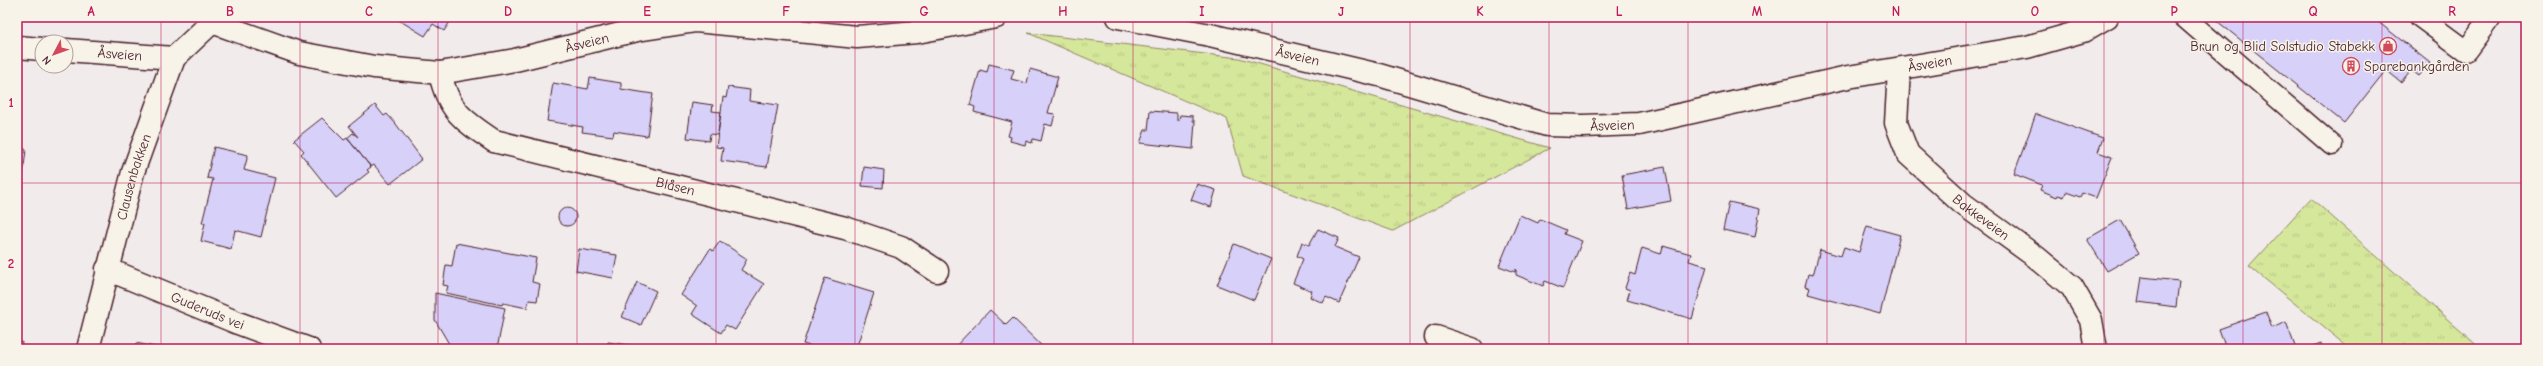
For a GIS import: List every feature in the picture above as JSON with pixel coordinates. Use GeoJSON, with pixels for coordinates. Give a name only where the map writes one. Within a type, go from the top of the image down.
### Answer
{"type":"FeatureCollection","features":[{"type":"Feature","properties":{"kind":"street","name":"Åsveien"},"geometry":{"type":"LineString","coordinates":[[211,20],[299,53],[374,67],[440,73],[515,60],[637,30],[696,21],[857,37],[917,32],[996,17]]}},
{"type":"Feature","properties":{"kind":"street","name":"Åsveien"},"geometry":{"type":"LineString","coordinates":[[1118,17],[1210,35],[1379,75],[1546,124],[1639,124],[1848,77],[1899,70],[2028,47],[2083,31],[2106,17]]}},
{"type":"Feature","properties":{"kind":"street","name":"Clausenbakken"},"geometry":{"type":"LineString","coordinates":[[88,349],[107,269],[133,172],[174,58],[211,20]]}},
{"type":"Feature","properties":{"kind":"street"},"geometry":{"type":"LineString","coordinates":[[17,47],[34,48]]}},
{"type":"Feature","properties":{"kind":"street","name":"Åsveien"},"geometry":{"type":"LineString","coordinates":[[74,51],[174,58]]}},
{"type":"Feature","properties":{"kind":"street","name":"Bakkeveien"},"geometry":{"type":"LineString","coordinates":[[1899,70],[1896,123],[1908,154],[1963,204],[2036,257],[2072,287],[2091,320],[2096,349]]}},
{"type":"Feature","properties":{"kind":"street","name":"Blåsen"},"geometry":{"type":"LineString","coordinates":[[440,73],[445,94],[463,120],[494,141],[845,228],[901,247],[937,271]]}},
{"type":"Feature","properties":{"kind":"street","name":"Guderuds vei"},"geometry":{"type":"LineString","coordinates":[[107,269],[238,323],[309,349]]}},
{"type":"Feature","properties":{"kind":"street"},"geometry":{"type":"LineString","coordinates":[[1436,337],[1472,349]]}},
{"type":"Feature","properties":{"kind":"lane"},"geometry":{"type":"LineString","coordinates":[[2184,17],[2332,145]]}},
{"type":"Feature","properties":{"kind":"lane"},"geometry":{"type":"LineString","coordinates":[[2420,17],[2466,51],[2492,17]]}},
{"type":"Feature","properties":{"kind":"green space"},"geometry":{"type":"Polygon","coordinates":[[[1028,33],[1239,58],[1550,148],[1393,231],[1243,176],[1227,119],[1028,33]]]}},
{"type":"Feature","properties":{"kind":"green space"},"geometry":{"type":"Polygon","coordinates":[[[2311,198],[2481,349],[2350,349],[2249,266],[2311,198]]]}},
{"type":"Feature","properties":{"kind":"building"},"geometry":{"type":"Polygon","coordinates":[[[398,17],[453,17],[444,31],[433,24],[425,36],[397,19],[398,17]]]}},
{"type":"Feature","properties":{"kind":"building","name":"Sparebankgården"},"geometry":{"type":"Polygon","coordinates":[[[2212,17],[2372,17],[2430,63],[2419,76],[2411,70],[2401,82],[2386,70],[2344,123],[2212,17]]]}},
{"type":"Feature","properties":{"kind":"building"},"geometry":{"type":"Polygon","coordinates":[[[989,64],[1014,70],[1011,79],[1027,83],[1030,69],[1058,77],[1048,113],[1055,114],[1052,126],[1045,124],[1041,141],[1033,139],[1032,143],[1026,141],[1025,145],[1010,141],[1011,137],[1008,136],[1012,122],[974,112],[975,107],[970,105],[980,70],[987,72],[989,64]]]}},
{"type":"Feature","properties":{"kind":"building"},"geometry":{"type":"Polygon","coordinates":[[[590,78],[621,83],[621,89],[653,94],[647,136],[614,131],[613,136],[582,132],[583,127],[547,121],[553,83],[588,89],[590,78]]]}},
{"type":"Feature","properties":{"kind":"building"},"geometry":{"type":"Polygon","coordinates":[[[728,87],[750,90],[749,101],[778,105],[767,167],[721,161],[723,148],[716,147],[723,97],[726,98],[728,87]]]}},
{"type":"Feature","properties":{"kind":"building"},"geometry":{"type":"Polygon","coordinates":[[[692,102],[713,105],[712,111],[721,112],[718,135],[710,134],[709,141],[687,138],[692,102]]]}},
{"type":"Feature","properties":{"kind":"building"},"geometry":{"type":"Polygon","coordinates":[[[375,105],[384,116],[387,114],[396,124],[422,159],[390,184],[374,165],[371,167],[347,138],[353,133],[358,137],[349,126],[375,105]]]}},
{"type":"Feature","properties":{"kind":"building"},"geometry":{"type":"Polygon","coordinates":[[[1150,111],[1177,113],[1177,120],[1179,120],[1180,115],[1193,116],[1193,121],[1195,121],[1193,149],[1140,143],[1145,130],[1148,130],[1150,111]]]}},
{"type":"Feature","properties":{"kind":"building"},"geometry":{"type":"Polygon","coordinates":[[[2036,114],[2103,138],[2098,152],[2112,157],[2096,198],[2082,193],[2080,197],[2066,192],[2064,197],[2058,195],[2057,197],[2040,190],[2042,185],[2014,174],[2036,114]]]}},
{"type":"Feature","properties":{"kind":"building"},"geometry":{"type":"Polygon","coordinates":[[[322,118],[344,140],[347,138],[371,167],[367,170],[369,172],[336,198],[301,154],[304,151],[294,140],[322,118]]]}},
{"type":"Feature","properties":{"kind":"building"},"geometry":{"type":"Polygon","coordinates":[[[17,141],[26,150],[19,205],[17,205],[17,141]]]}},
{"type":"Feature","properties":{"kind":"building"},"geometry":{"type":"Polygon","coordinates":[[[214,147],[248,155],[244,170],[275,178],[261,237],[235,230],[231,249],[201,241],[205,223],[202,223],[213,179],[207,178],[214,147]]]}},
{"type":"Feature","properties":{"kind":"building"},"geometry":{"type":"Polygon","coordinates":[[[864,167],[884,170],[883,188],[862,186],[864,167]]]}},
{"type":"Feature","properties":{"kind":"building"},"geometry":{"type":"Polygon","coordinates":[[[1665,167],[1671,201],[1628,209],[1622,175],[1665,167]]]}},
{"type":"Feature","properties":{"kind":"building"},"geometry":{"type":"Polygon","coordinates":[[[1197,184],[1216,190],[1211,207],[1191,200],[1197,184]]]}},
{"type":"Feature","properties":{"kind":"building"},"geometry":{"type":"Polygon","coordinates":[[[1729,202],[1760,209],[1755,237],[1723,230],[1729,202]]]}},
{"type":"Feature","properties":{"kind":"building"},"geometry":{"type":"Polygon","coordinates":[[[563,208],[571,208],[576,213],[574,224],[571,226],[563,226],[558,221],[558,213],[563,208]]]}},
{"type":"Feature","properties":{"kind":"building"},"geometry":{"type":"Polygon","coordinates":[[[1520,215],[1538,223],[1540,219],[1566,230],[1564,234],[1582,241],[1563,288],[1545,281],[1543,286],[1516,275],[1516,269],[1515,272],[1499,266],[1520,215]]]}},
{"type":"Feature","properties":{"kind":"building"},"geometry":{"type":"Polygon","coordinates":[[[2120,220],[2139,253],[2107,271],[2087,239],[2120,220]]]}},
{"type":"Feature","properties":{"kind":"building"},"geometry":{"type":"Polygon","coordinates":[[[1867,226],[1900,235],[1880,314],[1808,294],[1810,288],[1805,286],[1808,274],[1813,275],[1820,250],[1841,256],[1844,247],[1859,252],[1867,226]]]}},
{"type":"Feature","properties":{"kind":"building"},"geometry":{"type":"Polygon","coordinates":[[[1318,229],[1339,238],[1335,247],[1359,257],[1339,303],[1326,297],[1323,303],[1310,297],[1312,291],[1293,283],[1303,259],[1297,256],[1302,242],[1309,245],[1318,229]]]}},
{"type":"Feature","properties":{"kind":"building"},"geometry":{"type":"Polygon","coordinates":[[[720,241],[747,259],[741,270],[764,284],[735,330],[726,325],[721,333],[692,314],[697,306],[681,295],[710,249],[713,251],[720,241]]]}},
{"type":"Feature","properties":{"kind":"building"},"geometry":{"type":"Polygon","coordinates":[[[456,243],[536,258],[532,282],[540,284],[537,301],[529,300],[527,308],[503,303],[502,305],[446,293],[448,286],[443,285],[446,265],[452,266],[456,243]]]}},
{"type":"Feature","properties":{"kind":"building"},"geometry":{"type":"Polygon","coordinates":[[[1234,244],[1271,259],[1254,300],[1217,285],[1234,244]]]}},
{"type":"Feature","properties":{"kind":"building"},"geometry":{"type":"Polygon","coordinates":[[[1663,246],[1691,254],[1689,261],[1707,266],[1692,319],[1627,300],[1630,290],[1625,288],[1630,273],[1635,275],[1642,248],[1661,254],[1663,246]]]}},
{"type":"Feature","properties":{"kind":"building"},"geometry":{"type":"Polygon","coordinates":[[[579,249],[617,255],[613,278],[576,271],[579,249]]]}},
{"type":"Feature","properties":{"kind":"building"},"geometry":{"type":"Polygon","coordinates":[[[2142,277],[2179,281],[2176,307],[2138,302],[2142,277]]]}},
{"type":"Feature","properties":{"kind":"building"},"geometry":{"type":"Polygon","coordinates":[[[825,278],[874,293],[856,349],[812,349],[813,347],[803,344],[825,278]]]}},
{"type":"Feature","properties":{"kind":"building"},"geometry":{"type":"Polygon","coordinates":[[[637,282],[656,291],[641,325],[622,317],[637,282]]]}},
{"type":"Feature","properties":{"kind":"building"},"geometry":{"type":"Polygon","coordinates":[[[435,293],[505,308],[497,349],[452,349],[435,320],[435,293]]]}},
{"type":"Feature","properties":{"kind":"building"},"geometry":{"type":"Polygon","coordinates":[[[990,310],[1006,325],[1013,318],[1045,349],[953,349],[990,310]]]}},
{"type":"Feature","properties":{"kind":"building"},"geometry":{"type":"Polygon","coordinates":[[[2266,312],[2272,328],[2286,322],[2296,349],[2226,349],[2219,329],[2266,312]]]}},
{"type":"Feature","properties":{"kind":"building"},"geometry":{"type":"Polygon","coordinates":[[[17,341],[22,342],[21,349],[17,349],[17,341]]]}},
{"type":"Feature","properties":{"kind":"building"},"geometry":{"type":"Polygon","coordinates":[[[608,342],[630,345],[629,349],[606,349],[608,342]]]}},
{"type":"Feature","properties":{"kind":"building"},"geometry":{"type":"Polygon","coordinates":[[[136,343],[165,349],[135,349],[136,343]]]}},
{"type":"Feature","properties":{"kind":"building"},"geometry":{"type":"Polygon","coordinates":[[[2321,343],[2323,349],[2305,349],[2321,343]]]}},
{"type":"Feature","properties":{"kind":"place","name":"Brun og Blid Solstudio Stabekk"},"geometry":{"type":"Point","coordinates":[2388,46]}},
{"type":"Feature","properties":{"kind":"place","name":"Sparebankgården"},"geometry":{"type":"Point","coordinates":[2351,66]}}]}
